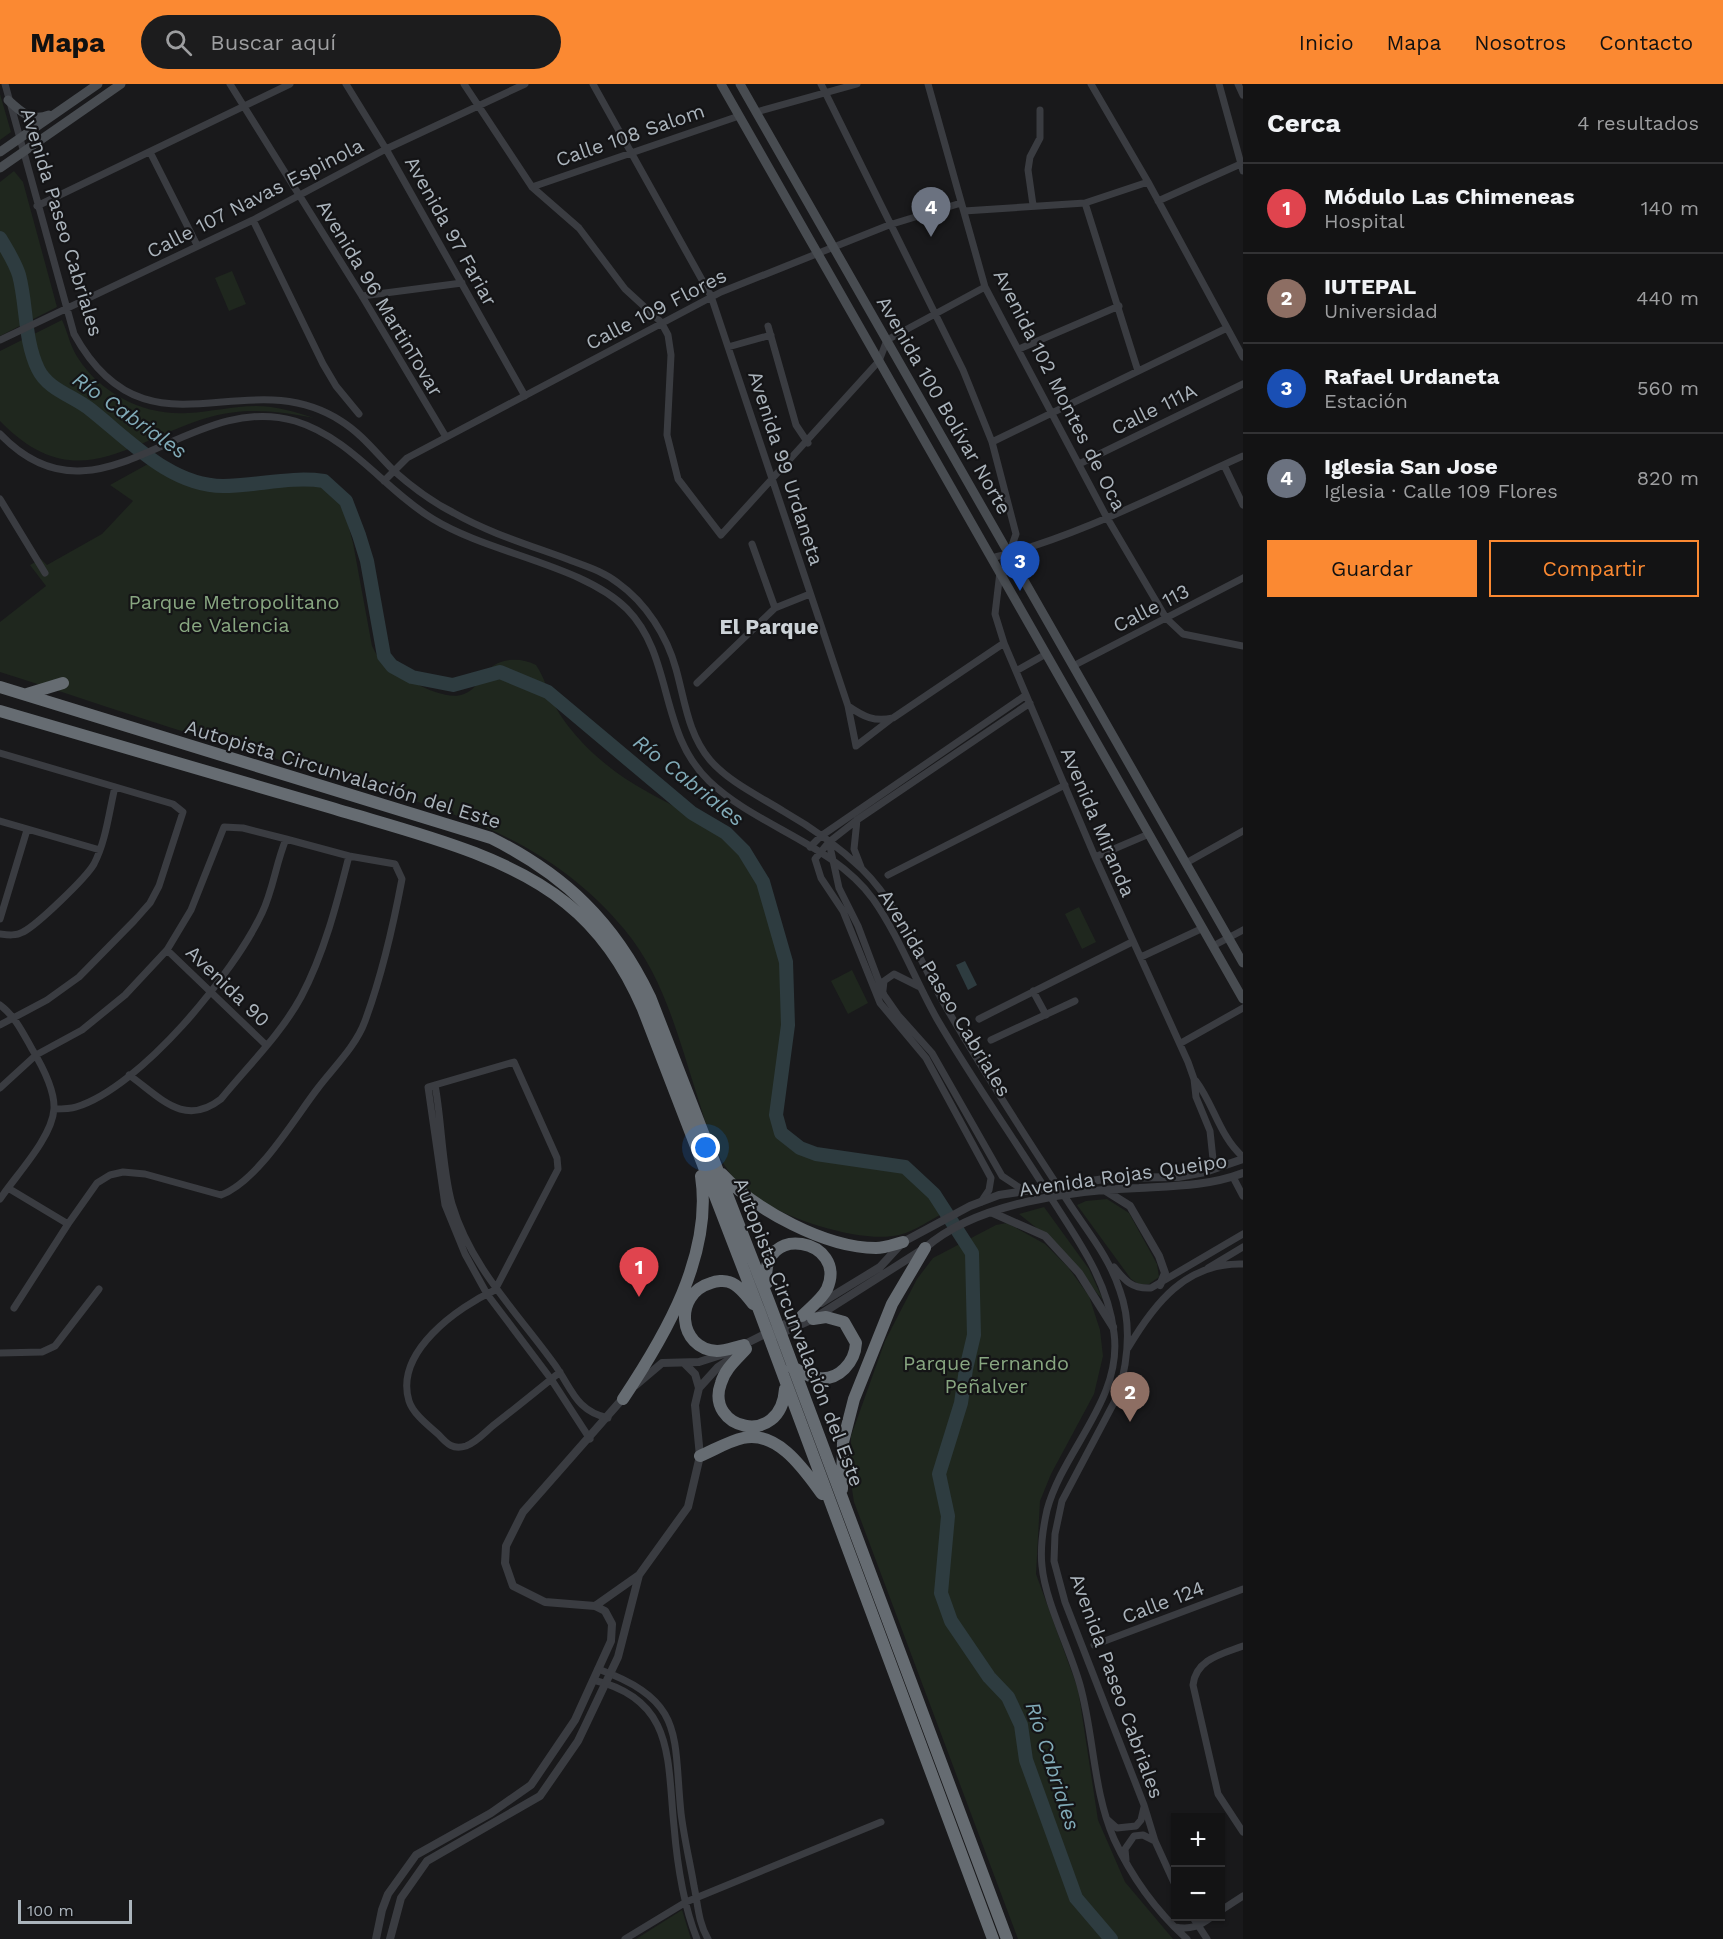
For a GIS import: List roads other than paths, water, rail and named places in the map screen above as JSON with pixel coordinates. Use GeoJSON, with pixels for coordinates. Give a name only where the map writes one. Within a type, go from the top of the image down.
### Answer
{"type":"FeatureCollection","features":[{"type":"Feature","properties":{"kind":"highway"},"geometry":{"type":"LineString","coordinates":[[25,695],[42,692],[63,683],[57,692],[65,708]]}},
{"type":"Feature","properties":{"kind":"highway","name":"Autopista Circunvalación del Este"},"geometry":{"type":"LineString","coordinates":[[0,687],[472,830],[512,848],[554,876],[595,912],[637,969],[716,1167],[764,1306],[786,1385],[993,1939]]}},
{"type":"Feature","properties":{"kind":"highway","name":"Autopista Circunvalación del Este"},"geometry":{"type":"LineString","coordinates":[[0,713],[453,844],[548,890],[567,904],[600,937],[631,982],[697,1154],[792,1366],[1007,1939]]}},
{"type":"Feature","properties":{"kind":"highway"},"geometry":{"type":"LineString","coordinates":[[623,1399],[658,1343],[682,1292],[698,1245],[703,1218],[704,1194],[697,1154]]}},
{"type":"Feature","properties":{"kind":"highway"},"geometry":{"type":"LineString","coordinates":[[716,1167],[747,1198],[772,1213],[811,1231],[839,1241],[867,1247],[903,1242]]}},
{"type":"Feature","properties":{"kind":"highway"},"geometry":{"type":"LineString","coordinates":[[764,1306],[764,1268],[768,1259],[783,1246],[800,1242],[811,1245],[824,1256],[830,1272],[826,1290],[807,1319]]}},
{"type":"Feature","properties":{"kind":"highway"},"geometry":{"type":"LineString","coordinates":[[842,1499],[843,1442],[854,1399],[892,1304],[925,1248]]}},
{"type":"Feature","properties":{"kind":"highway"},"geometry":{"type":"LineString","coordinates":[[745,1347],[718,1351],[695,1343],[687,1328],[685,1318],[688,1300],[698,1288],[728,1281],[764,1306]]}},
{"type":"Feature","properties":{"kind":"highway"},"geometry":{"type":"LineString","coordinates":[[792,1366],[808,1376],[826,1378],[837,1374],[852,1361],[856,1343],[844,1322],[826,1317],[807,1319]]}},
{"type":"Feature","properties":{"kind":"highway"},"geometry":{"type":"LineString","coordinates":[[745,1347],[720,1384],[719,1402],[731,1420],[750,1427],[771,1421],[784,1405],[786,1385]]}},
{"type":"Feature","properties":{"kind":"highway"},"geometry":{"type":"LineString","coordinates":[[700,1456],[744,1437],[765,1440],[782,1447],[830,1504]]}},
{"type":"Feature","properties":{"kind":"main road"},"geometry":{"type":"LineString","coordinates":[[0,152],[98,84]]}},
{"type":"Feature","properties":{"kind":"main road"},"geometry":{"type":"LineString","coordinates":[[0,168],[121,84]]}},
{"type":"Feature","properties":{"kind":"main road","name":"Avenida 100 Bolívar Norte"},"geometry":{"type":"LineString","coordinates":[[721,84],[1213,946]]}},
{"type":"Feature","properties":{"kind":"main road","name":"Avenida 100 Bolívar Norte"},"geometry":{"type":"LineString","coordinates":[[740,84],[1243,963]]}},
{"type":"Feature","properties":{"kind":"main road"},"geometry":{"type":"LineString","coordinates":[[8,100],[24,115],[41,118],[60,111]]}},
{"type":"Feature","properties":{"kind":"main road"},"geometry":{"type":"LineString","coordinates":[[1213,946],[1243,999]]}},
{"type":"Feature","properties":{"kind":"street","name":"Avenida Paseo Cabriales"},"geometry":{"type":"LineString","coordinates":[[5,84],[22,153],[74,334],[83,351],[112,384],[135,396],[156,403],[181,406],[258,399],[318,409],[342,421],[422,493],[459,516],[597,570],[618,582],[647,611],[662,636],[676,667],[692,729],[712,762],[756,795],[830,842],[862,869],[883,893],[949,1014],[1077,1216],[1105,1256],[1124,1303],[1127,1350],[1118,1395],[1062,1501],[1055,1534],[1054,1561],[1065,1602],[1144,1806],[1155,1841],[1171,1876]]}},
{"type":"Feature","properties":{"kind":"street","name":"Avenida 96 MartinTovar"},"geometry":{"type":"LineString","coordinates":[[230,84],[362,296],[446,437]]}},
{"type":"Feature","properties":{"kind":"street"},"geometry":{"type":"LineString","coordinates":[[38,206],[290,84]]}},
{"type":"Feature","properties":{"kind":"street","name":"Avenida 97 Fariar"},"geometry":{"type":"LineString","coordinates":[[346,84],[386,149],[525,396]]}},
{"type":"Feature","properties":{"kind":"street"},"geometry":{"type":"LineString","coordinates":[[464,84],[532,187],[579,228],[625,289],[661,321],[668,335],[671,355],[667,435],[678,479],[720,535],[808,443],[879,361],[887,340],[985,287]]}},
{"type":"Feature","properties":{"kind":"street","name":"Calle 107 Navas Espinola"},"geometry":{"type":"LineString","coordinates":[[0,340],[55,314],[67,311],[197,245],[253,220],[386,149],[525,84]]}},
{"type":"Feature","properties":{"kind":"street","name":"Avenida 99 Urdaneta"},"geometry":{"type":"LineString","coordinates":[[592,84],[711,296],[848,706],[856,746],[893,718]]}},
{"type":"Feature","properties":{"kind":"street"},"geometry":{"type":"LineString","coordinates":[[822,84],[889,225],[963,370],[992,442],[1016,534],[1009,554]]}},
{"type":"Feature","properties":{"kind":"street"},"geometry":{"type":"LineString","coordinates":[[756,112],[858,84]]}},
{"type":"Feature","properties":{"kind":"street","name":"Avenida 102 Montes de Oca"},"geometry":{"type":"LineString","coordinates":[[928,84],[985,287],[1106,516],[1166,618],[1183,634],[1243,646]]}},
{"type":"Feature","properties":{"kind":"street"},"geometry":{"type":"LineString","coordinates":[[1091,84],[1148,182],[1243,357]]}},
{"type":"Feature","properties":{"kind":"street"},"geometry":{"type":"LineString","coordinates":[[1158,201],[1242,166],[1219,84]]}},
{"type":"Feature","properties":{"kind":"street"},"geometry":{"type":"LineString","coordinates":[[1238,84],[1243,95]]}},
{"type":"Feature","properties":{"kind":"street"},"geometry":{"type":"LineString","coordinates":[[1033,205],[1028,170],[1030,157],[1040,138],[1040,110]]}},
{"type":"Feature","properties":{"kind":"street","name":"Calle 108 Salom"},"geometry":{"type":"LineString","coordinates":[[532,187],[630,151],[739,116]]}},
{"type":"Feature","properties":{"kind":"street"},"geometry":{"type":"LineString","coordinates":[[150,152],[197,245]]}},
{"type":"Feature","properties":{"kind":"street"},"geometry":{"type":"LineString","coordinates":[[963,211],[1085,203],[1148,182]]}},
{"type":"Feature","properties":{"kind":"street","name":"Calle 109 Flores"},"geometry":{"type":"LineString","coordinates":[[384,481],[407,458],[711,296],[889,225],[961,203]]}},
{"type":"Feature","properties":{"kind":"street"},"geometry":{"type":"LineString","coordinates":[[1085,203],[1138,371]]}},
{"type":"Feature","properties":{"kind":"street"},"geometry":{"type":"LineString","coordinates":[[253,220],[323,364],[336,386],[359,414]]}},
{"type":"Feature","properties":{"kind":"street"},"geometry":{"type":"LineString","coordinates":[[362,296],[462,283]]}},
{"type":"Feature","properties":{"kind":"street"},"geometry":{"type":"LineString","coordinates":[[1019,349],[1119,306]]}},
{"type":"Feature","properties":{"kind":"street"},"geometry":{"type":"LineString","coordinates":[[768,326],[796,425],[808,443]]}},
{"type":"Feature","properties":{"kind":"street"},"geometry":{"type":"LineString","coordinates":[[992,442],[1227,328]]}},
{"type":"Feature","properties":{"kind":"street"},"geometry":{"type":"LineString","coordinates":[[728,347],[771,335]]}},
{"type":"Feature","properties":{"kind":"street","name":"Calle 111A"},"geometry":{"type":"LineString","coordinates":[[1079,464],[1243,384]]}},
{"type":"Feature","properties":{"kind":"street","name":"Avenida Paseo Cabriales"},"geometry":{"type":"LineString","coordinates":[[0,434],[14,448],[51,467],[86,471],[119,465],[190,433],[230,419],[272,417],[296,422],[340,444],[411,505],[452,530],[493,548],[581,579],[604,590],[628,610],[644,632],[657,660],[671,716],[680,740],[693,763],[711,783],[832,860],[854,878],[872,898],[938,1022],[1066,1221],[1099,1275],[1107,1295],[1113,1327],[1114,1363],[1107,1386],[1061,1471],[1052,1494],[1042,1538],[1041,1556],[1045,1581],[1080,1683],[1106,1818],[1126,1862],[1153,1904],[1187,1939]]}},
{"type":"Feature","properties":{"kind":"street"},"geometry":{"type":"LineString","coordinates":[[991,558],[1009,554],[1106,516],[1243,456]]}},
{"type":"Feature","properties":{"kind":"street"},"geometry":{"type":"LineString","coordinates":[[1224,465],[1243,505]]}},
{"type":"Feature","properties":{"kind":"street"},"geometry":{"type":"LineString","coordinates":[[0,499],[45,573]]}},
{"type":"Feature","properties":{"kind":"street"},"geometry":{"type":"LineString","coordinates":[[752,544],[775,608]]}},
{"type":"Feature","properties":{"kind":"street","name":"Avenida Miranda"},"geometry":{"type":"LineString","coordinates":[[1000,572],[995,614],[1004,643],[1132,942],[1180,1043],[1194,1079],[1196,1097],[1210,1131],[1212,1159],[1205,1172]]}},
{"type":"Feature","properties":{"kind":"street","name":"Calle 113"},"geometry":{"type":"LineString","coordinates":[[1073,666],[1243,578]]}},
{"type":"Feature","properties":{"kind":"street"},"geometry":{"type":"LineString","coordinates":[[697,683],[775,608],[810,594]]}},
{"type":"Feature","properties":{"kind":"street"},"geometry":{"type":"LineString","coordinates":[[848,706],[860,716],[879,721],[893,718],[1004,643]]}},
{"type":"Feature","properties":{"kind":"street"},"geometry":{"type":"LineString","coordinates":[[1016,671],[1046,654]]}},
{"type":"Feature","properties":{"kind":"street"},"geometry":{"type":"LineString","coordinates":[[810,847],[821,836],[1026,695]]}},
{"type":"Feature","properties":{"kind":"street"},"geometry":{"type":"LineString","coordinates":[[981,1202],[989,1190],[991,1178],[926,1058],[880,1003],[843,911],[821,878],[815,863],[820,852],[857,820],[1030,703]]}},
{"type":"Feature","properties":{"kind":"street"},"geometry":{"type":"LineString","coordinates":[[0,753],[173,804],[183,812],[159,886],[150,903],[113,945],[79,977],[47,1000],[13,1016],[0,1025]]}},
{"type":"Feature","properties":{"kind":"street"},"geometry":{"type":"LineString","coordinates":[[888,875],[1065,785]]}},
{"type":"Feature","properties":{"kind":"street"},"geometry":{"type":"LineString","coordinates":[[0,934],[23,932],[36,923],[85,875],[100,850],[115,787]]}},
{"type":"Feature","properties":{"kind":"street"},"geometry":{"type":"LineString","coordinates":[[857,820],[854,849],[862,869]]}},
{"type":"Feature","properties":{"kind":"street"},"geometry":{"type":"LineString","coordinates":[[0,821],[100,850]]}},
{"type":"Feature","properties":{"kind":"street"},"geometry":{"type":"LineString","coordinates":[[0,1088],[36,1055],[62,1042],[125,995],[167,950],[195,902],[224,827],[243,828],[349,856],[395,864],[400,870],[402,879],[392,932],[359,1034],[266,1157],[232,1191],[221,1195],[145,1174],[123,1172],[110,1175],[97,1183],[14,1308]]}},
{"type":"Feature","properties":{"kind":"street"},"geometry":{"type":"LineString","coordinates":[[0,919],[27,830]]}},
{"type":"Feature","properties":{"kind":"street"},"geometry":{"type":"LineString","coordinates":[[1185,863],[1243,831]]}},
{"type":"Feature","properties":{"kind":"street"},"geometry":{"type":"LineString","coordinates":[[1095,857],[1149,834]]}},
{"type":"Feature","properties":{"kind":"street"},"geometry":{"type":"LineString","coordinates":[[54,1109],[76,1107],[105,1093],[129,1075],[192,1016],[213,992],[263,911],[286,839]]}},
{"type":"Feature","properties":{"kind":"street","name":"Avenida Paseo Cabriales"},"geometry":{"type":"LineString","coordinates":[[830,842],[839,888],[858,926],[884,995],[898,1015],[932,1053],[1002,1176],[1023,1191]]}},
{"type":"Feature","properties":{"kind":"street"},"geometry":{"type":"LineString","coordinates":[[129,1075],[173,1108],[196,1112],[210,1107],[221,1099],[266,1045],[302,995],[329,926],[349,856]]}},
{"type":"Feature","properties":{"kind":"street"},"geometry":{"type":"LineString","coordinates":[[1141,957],[1203,928]]}},
{"type":"Feature","properties":{"kind":"street"},"geometry":{"type":"LineString","coordinates":[[1213,946],[1243,930]]}},
{"type":"Feature","properties":{"kind":"street"},"geometry":{"type":"LineString","coordinates":[[979,1019],[1132,942]]}},
{"type":"Feature","properties":{"kind":"street","name":"Avenida 90"},"geometry":{"type":"LineString","coordinates":[[167,950],[266,1045]]}},
{"type":"Feature","properties":{"kind":"street"},"geometry":{"type":"LineString","coordinates":[[884,995],[884,981],[894,974],[920,987]]}},
{"type":"Feature","properties":{"kind":"street"},"geometry":{"type":"LineString","coordinates":[[1033,991],[1046,1015]]}},
{"type":"Feature","properties":{"kind":"street"},"geometry":{"type":"LineString","coordinates":[[991,1040],[1076,1001]]}},
{"type":"Feature","properties":{"kind":"street"},"geometry":{"type":"LineString","coordinates":[[0,1005],[13,1016],[36,1055],[49,1088],[54,1109],[43,1140],[0,1199]]}},
{"type":"Feature","properties":{"kind":"street"},"geometry":{"type":"LineString","coordinates":[[1180,1043],[1243,1008]]}},
{"type":"Feature","properties":{"kind":"street"},"geometry":{"type":"LineString","coordinates":[[432,1086],[514,1062],[557,1158],[558,1169],[554,1182],[495,1290],[468,1304],[423,1343],[408,1376],[409,1401],[414,1410],[449,1446],[466,1446],[560,1372]]}},
{"type":"Feature","properties":{"kind":"street","name":"Avenida Miranda"},"geometry":{"type":"LineString","coordinates":[[1194,1079],[1206,1094],[1225,1135],[1243,1158]]}},
{"type":"Feature","properties":{"kind":"street"},"geometry":{"type":"LineString","coordinates":[[432,1086],[452,1202],[470,1249],[495,1290],[560,1372],[588,1413],[608,1418]]}},
{"type":"Feature","properties":{"kind":"street"},"geometry":{"type":"LineString","coordinates":[[432,1086],[445,1205],[465,1254],[487,1294],[551,1379],[590,1438]]}},
{"type":"Feature","properties":{"kind":"street","name":"Avenida Rojas Queipo"},"geometry":{"type":"LineString","coordinates":[[807,1319],[880,1267],[903,1242],[970,1206],[1023,1191],[1111,1178],[1178,1177],[1205,1172],[1243,1158]]}},
{"type":"Feature","properties":{"kind":"street","name":"Avenida Rojas Queipo"},"geometry":{"type":"LineString","coordinates":[[595,1606],[545,1602],[513,1586],[505,1563],[506,1546],[523,1512],[623,1399],[656,1367],[669,1362],[685,1364],[713,1359],[807,1319],[925,1248],[941,1234],[977,1218],[1037,1200],[1106,1191],[1202,1184],[1243,1173]]}},
{"type":"Feature","properties":{"kind":"street"},"geometry":{"type":"LineString","coordinates":[[1233,1177],[1243,1196]]}},
{"type":"Feature","properties":{"kind":"street"},"geometry":{"type":"LineString","coordinates":[[8,1188],[68,1224]]}},
{"type":"Feature","properties":{"kind":"street"},"geometry":{"type":"LineString","coordinates":[[1106,1191],[1130,1206],[1159,1256],[1165,1273],[1160,1285]]}},
{"type":"Feature","properties":{"kind":"street"},"geometry":{"type":"LineString","coordinates":[[993,1213],[1045,1236],[1079,1273],[1113,1327]]}},
{"type":"Feature","properties":{"kind":"street"},"geometry":{"type":"LineString","coordinates":[[1105,1256],[1126,1282],[1138,1289],[1160,1285],[1243,1234]]}},
{"type":"Feature","properties":{"kind":"street"},"geometry":{"type":"LineString","coordinates":[[1127,1350],[1154,1306],[1171,1289],[1243,1247]]}},
{"type":"Feature","properties":{"kind":"street"},"geometry":{"type":"LineString","coordinates":[[1195,1275],[1230,1264],[1243,1264]]}},
{"type":"Feature","properties":{"kind":"street"},"geometry":{"type":"LineString","coordinates":[[0,1353],[42,1352],[55,1346],[99,1289]]}},
{"type":"Feature","properties":{"kind":"street","name":"Avenida Rojas Queipo"},"geometry":{"type":"LineString","coordinates":[[699,1389],[718,1367],[745,1347]]}},
{"type":"Feature","properties":{"kind":"street"},"geometry":{"type":"LineString","coordinates":[[376,1939],[388,1894],[416,1855],[491,1813],[531,1785],[575,1720],[611,1641],[612,1624],[605,1611],[595,1606],[639,1575],[688,1507],[700,1456],[695,1406],[699,1389],[695,1374],[685,1364]]}},
{"type":"Feature","properties":{"kind":"street"},"geometry":{"type":"LineString","coordinates":[[390,1939],[401,1898],[427,1862],[526,1805],[540,1796],[551,1783],[586,1728],[618,1657],[639,1575]]}},
{"type":"Feature","properties":{"kind":"street","name":"Calle 124"},"geometry":{"type":"LineString","coordinates":[[1094,1645],[1243,1589]]}},
{"type":"Feature","properties":{"kind":"street"},"geometry":{"type":"LineString","coordinates":[[1243,1646],[1218,1655],[1196,1670],[1193,1685],[1211,1771],[1221,1800],[1243,1832]]}},
{"type":"Feature","properties":{"kind":"street"},"geometry":{"type":"LineString","coordinates":[[598,1669],[640,1688],[667,1716],[679,1760],[681,1814],[698,1911],[708,1939]]}},
{"type":"Feature","properties":{"kind":"street"},"geometry":{"type":"LineString","coordinates":[[593,1680],[625,1691],[645,1707],[658,1724],[667,1747],[674,1829],[686,1902],[697,1939]]}},
{"type":"Feature","properties":{"kind":"street"},"geometry":{"type":"LineString","coordinates":[[1106,1818],[1117,1828],[1129,1828],[1141,1820],[1144,1806]]}},
{"type":"Feature","properties":{"kind":"street"},"geometry":{"type":"LineString","coordinates":[[625,1939],[686,1902],[881,1822]]}},
{"type":"Feature","properties":{"kind":"street"},"geometry":{"type":"LineString","coordinates":[[1126,1862],[1125,1849],[1134,1836],[1143,1835],[1155,1841]]}},
{"type":"Feature","properties":{"kind":"street"},"geometry":{"type":"LineString","coordinates":[[1225,1908],[1243,1896]]}},
{"type":"Feature","properties":{"kind":"street"},"geometry":{"type":"LineString","coordinates":[[1194,1921],[1207,1939]]}},
{"type":"Feature","properties":{"kind":"street"},"geometry":{"type":"LineString","coordinates":[[1173,1926],[1185,1929],[1198,1927],[1207,1921]]}},
{"type":"Feature","properties":{"kind":"waterway","name":"Río Cabriales"},"geometry":{"type":"LineString","coordinates":[[0,238],[19,275],[33,358],[42,376],[55,388],[91,410],[152,460],[186,478],[204,484],[223,486],[286,480],[324,481],[346,501],[367,561],[384,656],[392,666],[412,677],[453,685],[500,672],[548,692],[692,813],[726,833],[744,851],[763,882],[786,962],[788,1025],[776,1115],[781,1133],[800,1148],[816,1154],[905,1167],[934,1194],[972,1253],[974,1335],[961,1403],[939,1474],[948,1516],[941,1593],[951,1621],[989,1677],[1008,1697],[1021,1725],[1026,1760],[1076,1898],[1111,1939]]}},
{"type":"Feature","properties":{"kind":"place","name":"Iglesia San Jose"},"geometry":{"type":"Point","coordinates":[931,237]}},
{"type":"Feature","properties":{"kind":"place","name":"Rafael Urdaneta"},"geometry":{"type":"Point","coordinates":[1020,591]}},
{"type":"Feature","properties":{"kind":"place","name":"Módulo Las Chimeneas"},"geometry":{"type":"Point","coordinates":[639,1297]}},
{"type":"Feature","properties":{"kind":"place","name":"IUTEPAL"},"geometry":{"type":"Point","coordinates":[1130,1422]}},
{"type":"Feature","properties":{"kind":"district","name":"El Parque"},"geometry":{"type":"Point","coordinates":[769,626]}},
{"type":"Feature","properties":{"kind":"park label","name":"Parque Metropolitano de Valencia"},"geometry":{"type":"Point","coordinates":[234,614]}},
{"type":"Feature","properties":{"kind":"park label","name":"Parque Fernando Peñalver"},"geometry":{"type":"Point","coordinates":[986,1374]}}]}
